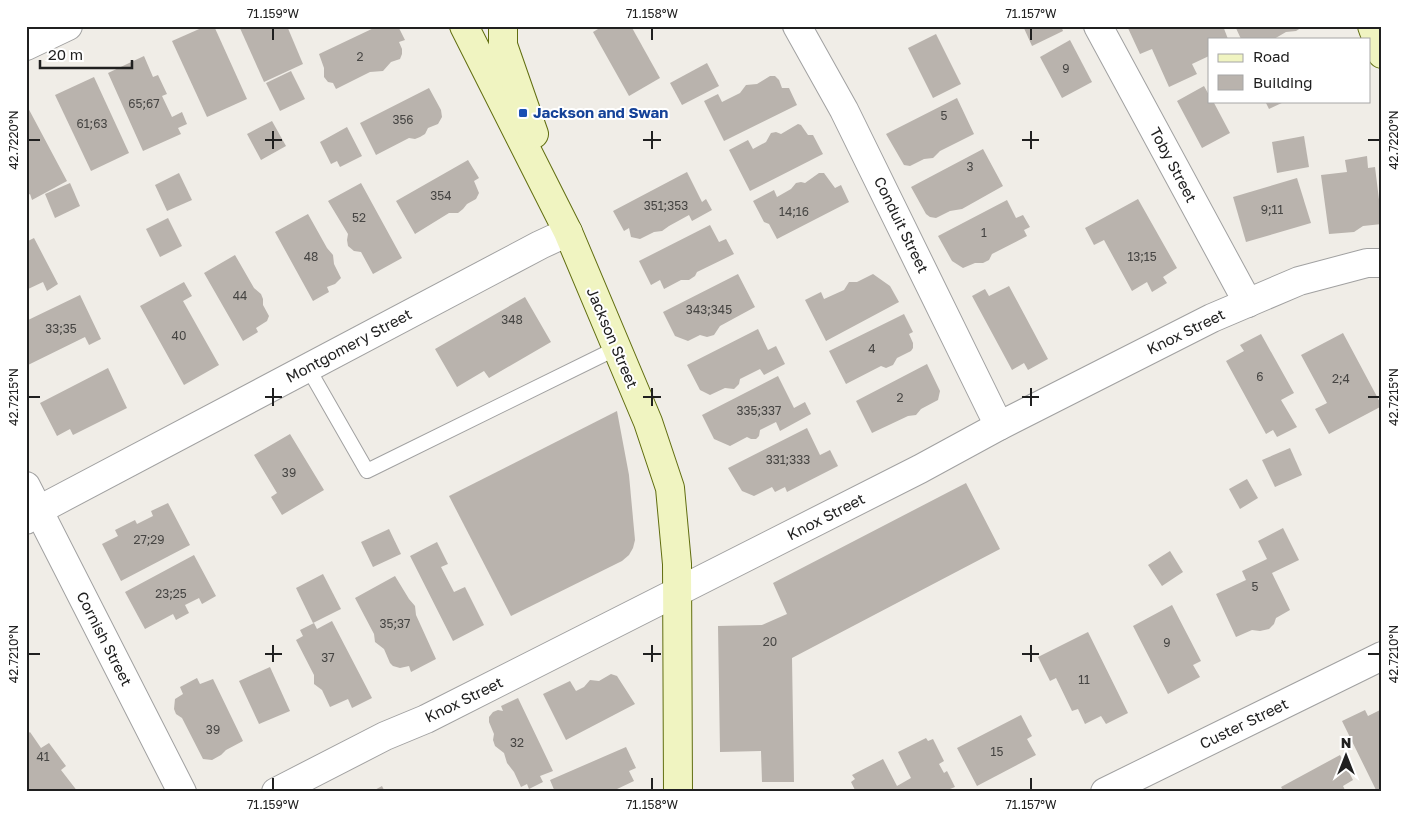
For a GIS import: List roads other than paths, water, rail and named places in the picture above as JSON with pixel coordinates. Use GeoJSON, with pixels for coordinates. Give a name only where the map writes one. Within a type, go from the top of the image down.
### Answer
{"type":"FeatureCollection","features":[{"type":"Feature","properties":{"kind":"main road","name":"Jackson Street"},"geometry":{"type":"LineString","coordinates":[[464,26],[568,232],[648,422],[670,488],[677,564],[678,792]]}},
{"type":"Feature","properties":{"kind":"main road"},"geometry":{"type":"LineString","coordinates":[[503,26],[503,45],[568,232]]}},
{"type":"Feature","properties":{"kind":"main road"},"geometry":{"type":"LineString","coordinates":[[1372,26],[1382,54]]}},
{"type":"Feature","properties":{"kind":"street","name":"Conduit Street"},"geometry":{"type":"LineString","coordinates":[[798,26],[844,110],[999,426]]}},
{"type":"Feature","properties":{"kind":"street","name":"Toby Street"},"geometry":{"type":"LineString","coordinates":[[1098,26],[1248,303]]}},
{"type":"Feature","properties":{"kind":"street"},"geometry":{"type":"LineString","coordinates":[[26,46],[62,28]]}},
{"type":"Feature","properties":{"kind":"street","name":"Montgomery Street"},"geometry":{"type":"LineString","coordinates":[[32,515],[540,245],[568,232]]}},
{"type":"Feature","properties":{"kind":"street","name":"Knox Street"},"geometry":{"type":"LineString","coordinates":[[276,792],[385,736],[426,719],[920,469],[999,426],[1212,318],[1299,281],[1367,263],[1382,263]]}},
{"type":"Feature","properties":{"kind":"street","name":"Cornish Street"},"geometry":{"type":"LineString","coordinates":[[26,486],[32,515],[182,792]]}},
{"type":"Feature","properties":{"kind":"street","name":"Custer Street"},"geometry":{"type":"LineString","coordinates":[[1105,792],[1382,656]]}},
{"type":"Feature","properties":{"kind":"lane"},"geometry":{"type":"LineString","coordinates":[[308,368],[367,471],[617,348]]}},
{"type":"Feature","properties":{"kind":"place","name":"Jackson and Swan"},"geometry":{"type":"Point","coordinates":[523,113]}}]}
